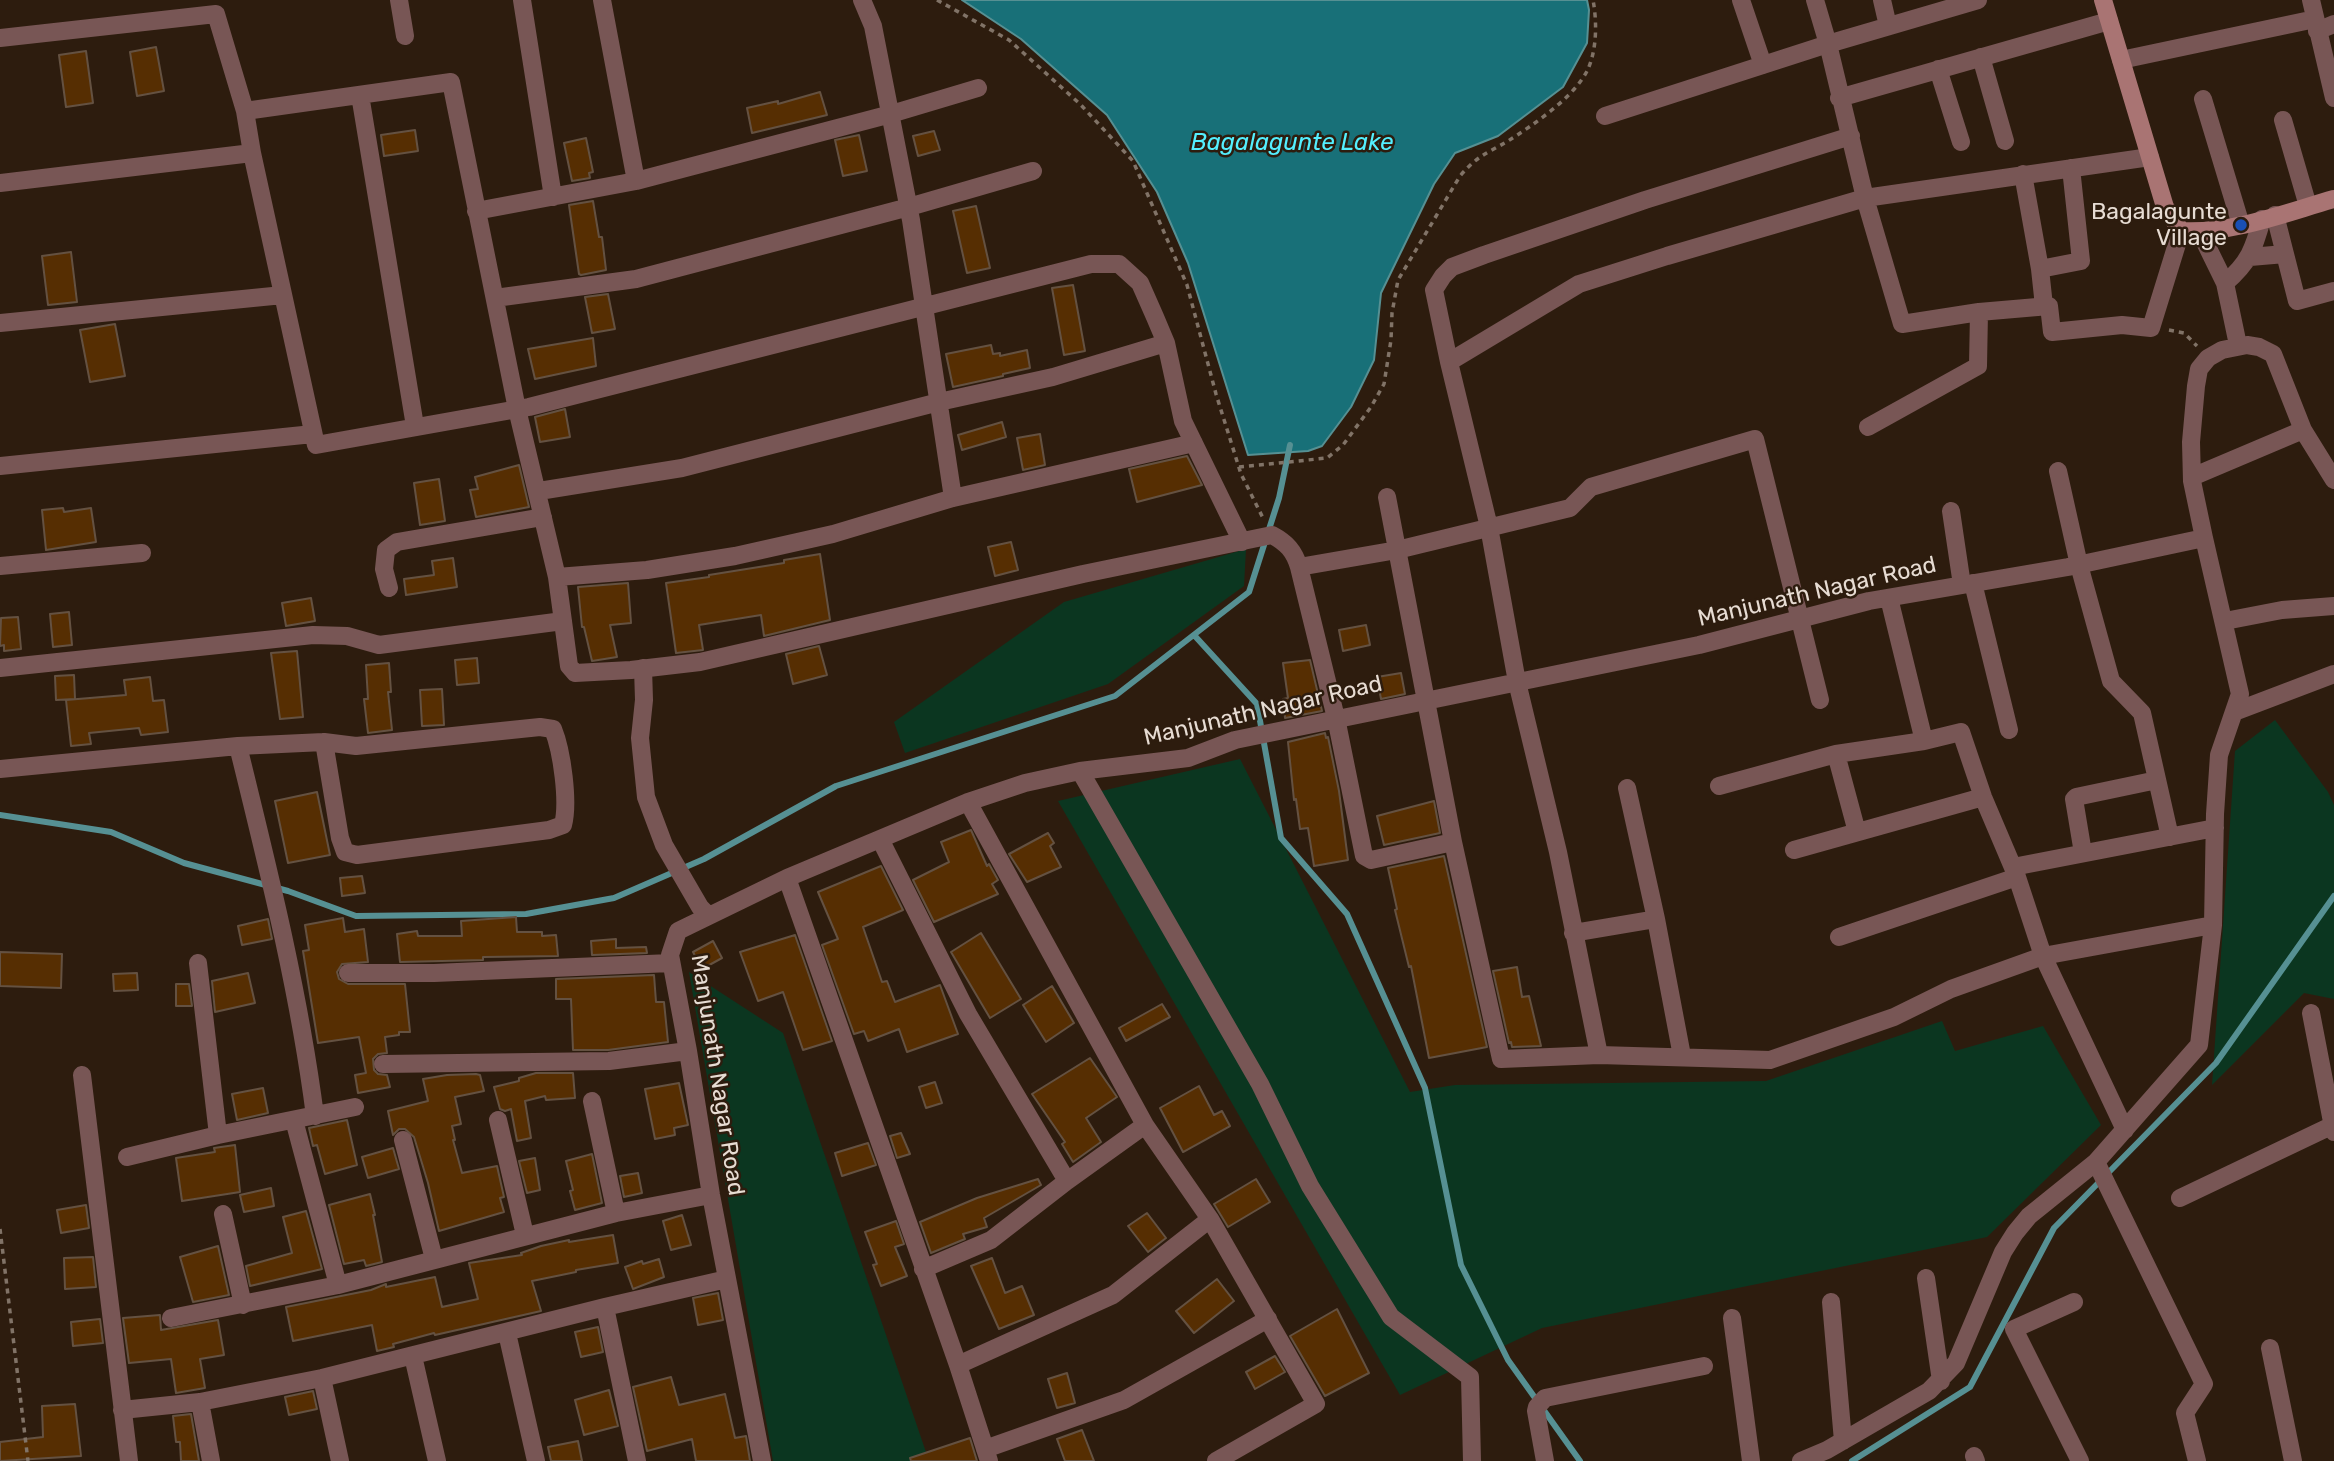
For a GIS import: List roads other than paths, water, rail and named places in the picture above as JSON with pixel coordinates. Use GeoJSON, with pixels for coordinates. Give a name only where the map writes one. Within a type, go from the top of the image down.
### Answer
{"type":"FeatureCollection","features":[{"type":"Feature","properties":{"kind":"street"},"geometry":{"type":"LineString","coordinates":[[399,0],[405,36]]}},
{"type":"Feature","properties":{"kind":"street"},"geometry":{"type":"LineString","coordinates":[[522,0],[552,197]]}},
{"type":"Feature","properties":{"kind":"street"},"geometry":{"type":"LineString","coordinates":[[602,0],[636,181]]}},
{"type":"Feature","properties":{"kind":"street"},"geometry":{"type":"LineString","coordinates":[[862,0],[873,26],[909,207],[953,498]]}},
{"type":"Feature","properties":{"kind":"street"},"geometry":{"type":"LineString","coordinates":[[1741,0],[1763,65]]}},
{"type":"Feature","properties":{"kind":"street"},"geometry":{"type":"LineString","coordinates":[[1815,0],[1865,198],[1902,324],[1979,312],[2049,306],[2052,332],[2122,325],[2151,328],[2181,231]]}},
{"type":"Feature","properties":{"kind":"street"},"geometry":{"type":"LineString","coordinates":[[1882,0],[1888,26]]}},
{"type":"Feature","properties":{"kind":"street"},"geometry":{"type":"LineString","coordinates":[[2103,0],[2165,207],[2181,231]]}},
{"type":"Feature","properties":{"kind":"street"},"geometry":{"type":"LineString","coordinates":[[2311,0],[2322,25],[2334,98]]}},
{"type":"Feature","properties":{"kind":"street"},"geometry":{"type":"LineString","coordinates":[[1605,116],[1969,1]]}},
{"type":"Feature","properties":{"kind":"street"},"geometry":{"type":"LineString","coordinates":[[0,38],[216,14],[245,111],[316,445],[517,409],[1091,264],[1119,264],[1140,283],[1166,343],[1183,421],[1242,542]]}},
{"type":"Feature","properties":{"kind":"street"},"geometry":{"type":"LineString","coordinates":[[1839,98],[2109,21]]}},
{"type":"Feature","properties":{"kind":"street"},"geometry":{"type":"LineString","coordinates":[[2121,60],[2322,25]]}},
{"type":"Feature","properties":{"kind":"street"},"geometry":{"type":"LineString","coordinates":[[1981,57],[2005,141]]}},
{"type":"Feature","properties":{"kind":"street"},"geometry":{"type":"LineString","coordinates":[[1938,69],[1961,142]]}},
{"type":"Feature","properties":{"kind":"street"},"geometry":{"type":"LineString","coordinates":[[245,111],[451,82],[517,409],[539,491],[557,577],[569,666],[575,673],[700,662],[1057,580],[1272,535],[1286,543],[1295,555],[1299,567],[1336,718],[1364,856],[1371,860],[1453,842]]}},
{"type":"Feature","properties":{"kind":"street"},"geometry":{"type":"LineString","coordinates":[[476,211],[636,181],[891,114],[978,88]]}},
{"type":"Feature","properties":{"kind":"street"},"geometry":{"type":"LineString","coordinates":[[360,95],[415,426]]}},
{"type":"Feature","properties":{"kind":"street"},"geometry":{"type":"LineString","coordinates":[[2203,99],[2241,225]]}},
{"type":"Feature","properties":{"kind":"street"},"geometry":{"type":"LineString","coordinates":[[2283,120],[2308,206]]}},
{"type":"Feature","properties":{"kind":"street"},"geometry":{"type":"LineString","coordinates":[[1599,1055],[1558,852],[1517,682],[1489,527],[1434,290],[1452,267],[1645,200],[1851,136]]}},
{"type":"Feature","properties":{"kind":"street"},"geometry":{"type":"LineString","coordinates":[[0,183],[252,153]]}},
{"type":"Feature","properties":{"kind":"street"},"geometry":{"type":"LineString","coordinates":[[1449,362],[1579,285],[1680,252],[1865,198],[2150,157]]}},
{"type":"Feature","properties":{"kind":"street"},"geometry":{"type":"LineString","coordinates":[[2040,269],[2081,261],[2071,168]]}},
{"type":"Feature","properties":{"kind":"street"},"geometry":{"type":"LineString","coordinates":[[495,298],[636,279],[909,207],[1033,171]]}},
{"type":"Feature","properties":{"kind":"street"},"geometry":{"type":"LineString","coordinates":[[2023,174],[2044,306]]}},
{"type":"Feature","properties":{"kind":"street"},"geometry":{"type":"LineString","coordinates":[[2181,231],[2200,232],[2241,225],[2334,199]]}},
{"type":"Feature","properties":{"kind":"street"},"geometry":{"type":"LineString","coordinates":[[2269,217],[2285,254],[2297,302],[2334,291]]}},
{"type":"Feature","properties":{"kind":"street"},"geometry":{"type":"LineString","coordinates":[[2225,283],[2250,257],[2269,217]]}},
{"type":"Feature","properties":{"kind":"street"},"geometry":{"type":"LineString","coordinates":[[2200,232],[2225,283],[2238,345]]}},
{"type":"Feature","properties":{"kind":"street"},"geometry":{"type":"LineString","coordinates":[[2250,257],[2285,254]]}},
{"type":"Feature","properties":{"kind":"street"},"geometry":{"type":"LineString","coordinates":[[0,323],[283,295]]}},
{"type":"Feature","properties":{"kind":"street"},"geometry":{"type":"LineString","coordinates":[[1868,427],[1978,366],[1979,312]]}},
{"type":"Feature","properties":{"kind":"street"},"geometry":{"type":"LineString","coordinates":[[539,491],[682,468],[939,402],[1053,377],[1166,343]]}},
{"type":"Feature","properties":{"kind":"street"},"geometry":{"type":"LineString","coordinates":[[1801,1461],[1843,1441],[1929,1391],[1941,1381],[1956,1363],[2004,1252],[2015,1233],[2029,1216],[2096,1162],[2199,1045],[2213,925],[2219,755],[2240,694],[2192,477],[2191,442],[2196,386],[2199,369],[2208,358],[2238,345],[2259,347],[2273,354],[2303,430],[2334,480]]}},
{"type":"Feature","properties":{"kind":"street"},"geometry":{"type":"LineString","coordinates":[[2192,477],[2303,430]]}},
{"type":"Feature","properties":{"kind":"street"},"geometry":{"type":"LineString","coordinates":[[0,466],[313,434]]}},
{"type":"Feature","properties":{"kind":"street"},"geometry":{"type":"LineString","coordinates":[[1299,567],[1397,550],[1570,508],[1591,487],[1755,439],[1820,700]]}},
{"type":"Feature","properties":{"kind":"street"},"geometry":{"type":"LineString","coordinates":[[557,577],[648,570],[735,556],[832,534],[953,498],[1194,443]]}},
{"type":"Feature","properties":{"kind":"street"},"geometry":{"type":"LineString","coordinates":[[2058,471],[2079,565],[2111,681],[2142,713],[2170,836]]}},
{"type":"Feature","properties":{"kind":"street"},"geometry":{"type":"LineString","coordinates":[[1387,497],[1453,842],[1501,1059],[1599,1055],[1770,1060],[1894,1017],[1951,989],[2043,956],[2213,925]]}},
{"type":"Feature","properties":{"kind":"street"},"geometry":{"type":"LineString","coordinates":[[1951,511],[1968,584],[2009,730]]}},
{"type":"Feature","properties":{"kind":"street"},"geometry":{"type":"LineString","coordinates":[[389,588],[384,569],[386,550],[397,542],[543,517]]}},
{"type":"Feature","properties":{"kind":"street","name":"Manjunath Nagar Road"},"geometry":{"type":"LineString","coordinates":[[762,1461],[711,1195],[670,955],[678,931],[704,911],[968,802],[1025,783],[1080,771],[1188,758],[1235,740],[1699,645],[1889,598],[2079,565],[2204,538]]}},
{"type":"Feature","properties":{"kind":"street"},"geometry":{"type":"LineString","coordinates":[[0,566],[142,553]]}},
{"type":"Feature","properties":{"kind":"street"},"geometry":{"type":"LineString","coordinates":[[1889,598],[1924,741]]}},
{"type":"Feature","properties":{"kind":"street"},"geometry":{"type":"LineString","coordinates":[[2225,621],[2282,610],[2334,606]]}},
{"type":"Feature","properties":{"kind":"street"},"geometry":{"type":"LineString","coordinates":[[0,668],[313,635],[346,636],[379,645],[563,621]]}},
{"type":"Feature","properties":{"kind":"street"},"geometry":{"type":"LineString","coordinates":[[643,668],[644,700],[640,738],[646,797],[664,845],[704,911]]}},
{"type":"Feature","properties":{"kind":"street"},"geometry":{"type":"LineString","coordinates":[[2234,712],[2334,674]]}},
{"type":"Feature","properties":{"kind":"street"},"geometry":{"type":"LineString","coordinates":[[0,769],[238,746],[324,742],[356,746],[540,727],[553,729],[558,742],[567,812],[563,825],[549,830],[357,855],[345,852],[340,838],[324,742]]}},
{"type":"Feature","properties":{"kind":"street"},"geometry":{"type":"LineString","coordinates":[[1719,786],[1836,754],[1924,741],[1961,732],[1983,797],[2015,872],[2043,956],[2125,1130]]}},
{"type":"Feature","properties":{"kind":"street"},"geometry":{"type":"LineString","coordinates":[[238,746],[275,897],[309,1064],[316,1116]]}},
{"type":"Feature","properties":{"kind":"street"},"geometry":{"type":"LineString","coordinates":[[1836,754],[1857,832]]}},
{"type":"Feature","properties":{"kind":"street"},"geometry":{"type":"LineString","coordinates":[[1080,771],[1260,1084],[1310,1186],[1391,1317],[1470,1377],[1472,1461]]}},
{"type":"Feature","properties":{"kind":"street"},"geometry":{"type":"LineString","coordinates":[[2083,853],[2074,799],[2157,780]]}},
{"type":"Feature","properties":{"kind":"street"},"geometry":{"type":"LineString","coordinates":[[1627,788],[1682,1056]]}},
{"type":"Feature","properties":{"kind":"street"},"geometry":{"type":"LineString","coordinates":[[1794,850],[1983,797]]}},
{"type":"Feature","properties":{"kind":"street"},"geometry":{"type":"LineString","coordinates":[[968,802],[1145,1125],[1210,1219],[1317,1404],[1235,1457],[1216,1461]]}},
{"type":"Feature","properties":{"kind":"street"},"geometry":{"type":"LineString","coordinates":[[1839,937],[2015,872],[2083,853],[2215,828]]}},
{"type":"Feature","properties":{"kind":"street"},"geometry":{"type":"LineString","coordinates":[[880,839],[968,1014],[1067,1181]]}},
{"type":"Feature","properties":{"kind":"street"},"geometry":{"type":"LineString","coordinates":[[787,878],[987,1455],[1124,1400],[1268,1319]]}},
{"type":"Feature","properties":{"kind":"street"},"geometry":{"type":"LineString","coordinates":[[1573,933],[1656,919]]}},
{"type":"Feature","properties":{"kind":"street"},"geometry":{"type":"LineString","coordinates":[[198,963],[218,1135]]}},
{"type":"Feature","properties":{"kind":"street"},"geometry":{"type":"LineString","coordinates":[[348,973],[434,973],[671,963]]}},
{"type":"Feature","properties":{"kind":"street"},"geometry":{"type":"LineString","coordinates":[[2180,1198],[2333,1129],[2311,1013]]}},
{"type":"Feature","properties":{"kind":"street"},"geometry":{"type":"LineString","coordinates":[[2315,1035],[2334,1037]]}},
{"type":"Feature","properties":{"kind":"street"},"geometry":{"type":"LineString","coordinates":[[383,1064],[608,1061],[688,1051]]}},
{"type":"Feature","properties":{"kind":"street"},"geometry":{"type":"LineString","coordinates":[[82,1075],[129,1461]]}},
{"type":"Feature","properties":{"kind":"street"},"geometry":{"type":"LineString","coordinates":[[592,1101],[616,1213]]}},
{"type":"Feature","properties":{"kind":"street"},"geometry":{"type":"LineString","coordinates":[[127,1157],[355,1107]]}},
{"type":"Feature","properties":{"kind":"street"},"geometry":{"type":"LineString","coordinates":[[295,1120],[338,1285]]}},
{"type":"Feature","properties":{"kind":"street"},"geometry":{"type":"LineString","coordinates":[[498,1120],[526,1236]]}},
{"type":"Feature","properties":{"kind":"street"},"geometry":{"type":"LineString","coordinates":[[923,1269],[991,1240],[1145,1125]]}},
{"type":"Feature","properties":{"kind":"street"},"geometry":{"type":"LineString","coordinates":[[403,1140],[434,1259]]}},
{"type":"Feature","properties":{"kind":"street"},"geometry":{"type":"LineString","coordinates":[[2096,1162],[2204,1384],[2185,1413],[2197,1461]]}},
{"type":"Feature","properties":{"kind":"street"},"geometry":{"type":"LineString","coordinates":[[172,1318],[338,1285],[616,1213],[711,1195]]}},
{"type":"Feature","properties":{"kind":"street"},"geometry":{"type":"LineString","coordinates":[[223,1214],[243,1305]]}},
{"type":"Feature","properties":{"kind":"street"},"geometry":{"type":"LineString","coordinates":[[958,1365],[1113,1295],[1210,1219]]}},
{"type":"Feature","properties":{"kind":"street"},"geometry":{"type":"LineString","coordinates":[[1926,1278],[1941,1381]]}},
{"type":"Feature","properties":{"kind":"street"},"geometry":{"type":"LineString","coordinates":[[122,1410],[200,1402],[322,1378],[727,1279]]}},
{"type":"Feature","properties":{"kind":"street"},"geometry":{"type":"LineString","coordinates":[[1831,1302],[1843,1441]]}},
{"type":"Feature","properties":{"kind":"street"},"geometry":{"type":"LineString","coordinates":[[2074,1302],[2014,1329],[2080,1461]]}},
{"type":"Feature","properties":{"kind":"street"},"geometry":{"type":"LineString","coordinates":[[605,1307],[637,1461]]}},
{"type":"Feature","properties":{"kind":"street"},"geometry":{"type":"LineString","coordinates":[[1732,1318],[1751,1461]]}},
{"type":"Feature","properties":{"kind":"street"},"geometry":{"type":"LineString","coordinates":[[507,1333],[536,1461]]}},
{"type":"Feature","properties":{"kind":"street"},"geometry":{"type":"LineString","coordinates":[[2270,1348],[2293,1461]]}},
{"type":"Feature","properties":{"kind":"street"},"geometry":{"type":"LineString","coordinates":[[413,1356],[437,1461]]}},
{"type":"Feature","properties":{"kind":"street"},"geometry":{"type":"LineString","coordinates":[[1545,1461],[1539,1404],[1545,1398],[1704,1366]]}},
{"type":"Feature","properties":{"kind":"street"},"geometry":{"type":"LineString","coordinates":[[322,1378],[340,1461]]}},
{"type":"Feature","properties":{"kind":"street"},"geometry":{"type":"LineString","coordinates":[[200,1402],[212,1461]]}},
{"type":"Feature","properties":{"kind":"water","name":"Bagalagunte Lake"},"geometry":{"type":"Polygon","coordinates":[[[962,0],[1587,0],[1589,10],[1587,43],[1563,87],[1498,136],[1455,153],[1434,184],[1381,293],[1374,360],[1351,407],[1322,446],[1308,451],[1248,455],[1188,263],[1157,192],[1107,115],[1021,39],[962,0]]]}},
{"type":"Feature","properties":{"kind":"waterway"},"geometry":{"type":"LineString","coordinates":[[0,815],[111,832],[184,863],[288,891],[356,916],[526,914],[614,898],[704,859],[836,786],[1115,696],[1249,592],[1279,498],[1290,445]]}},
{"type":"Feature","properties":{"kind":"waterway"},"geometry":{"type":"LineString","coordinates":[[1194,635],[1257,704],[1281,838],[1347,914],[1425,1088],[1461,1265],[1508,1360],[1580,1461]]}},
{"type":"Feature","properties":{"kind":"waterway"},"geometry":{"type":"LineString","coordinates":[[1852,1461],[1970,1387],[2054,1228],[2216,1063],[2334,896]]}},
{"type":"Feature","properties":{"kind":"place","name":"Bagalagunte Village"},"geometry":{"type":"Point","coordinates":[2241,225]}}]}
